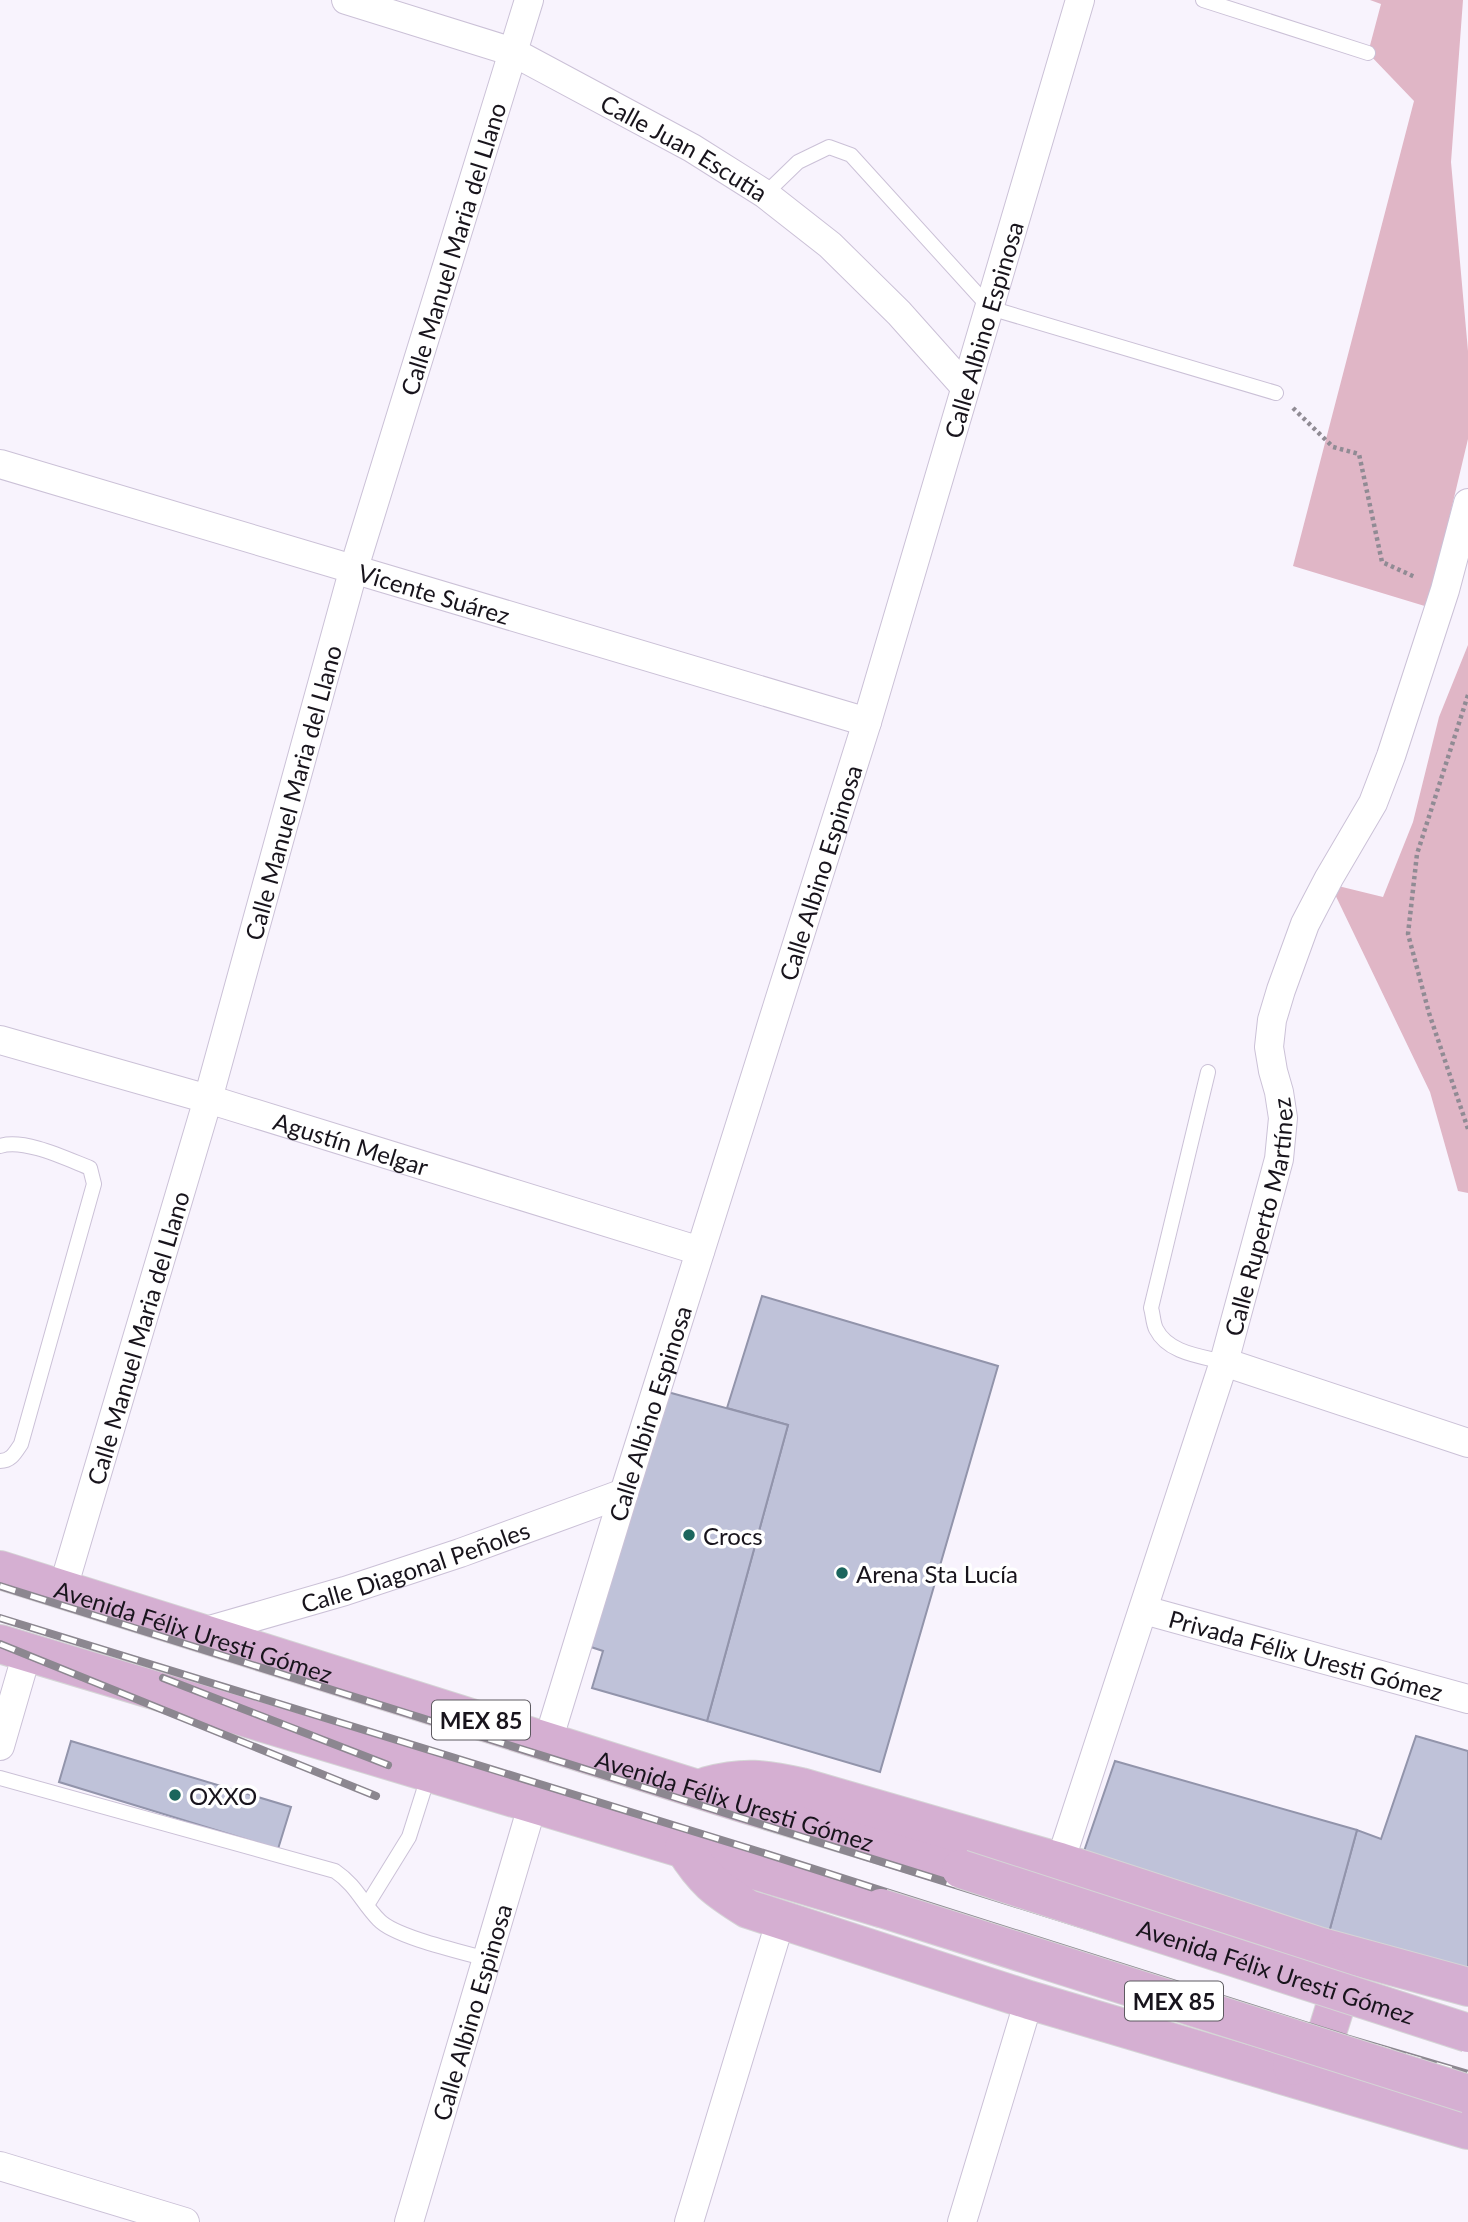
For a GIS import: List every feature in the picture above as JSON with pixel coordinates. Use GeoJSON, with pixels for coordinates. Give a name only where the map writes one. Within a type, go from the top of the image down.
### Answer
{"type":"FeatureCollection","features":[{"type":"Feature","properties":{"kind":"main road","name":"Avenida Félix Uresti Gómez"},"geometry":{"type":"LineString","coordinates":[[0,1570],[961,1869],[1468,2033]]}},
{"type":"Feature","properties":{"kind":"main road","name":"MEX 85"},"geometry":{"type":"LineString","coordinates":[[14,1648],[881,1908],[1468,2094]]}},
{"type":"Feature","properties":{"kind":"main road"},"geometry":{"type":"LineString","coordinates":[[697,1788],[731,1780],[764,1779],[801,1787],[1060,1862],[1318,1946],[1468,1987]]}},
{"type":"Feature","properties":{"kind":"main road"},"geometry":{"type":"LineString","coordinates":[[684,1848],[699,1872],[716,1890],[748,1909],[1029,2000],[1468,2130]]}},
{"type":"Feature","properties":{"kind":"main road"},"geometry":{"type":"LineString","coordinates":[[1270,2072],[1292,2066],[1311,2055],[1326,2036],[1335,2007],[1335,1979],[1318,1946]]}},
{"type":"Feature","properties":{"kind":"street","name":"Calle Juan Escutia"},"geometry":{"type":"LineString","coordinates":[[346,0],[513,52],[692,148],[765,194],[830,245],[900,313],[965,387]]}},
{"type":"Feature","properties":{"kind":"street","name":"Calle Manuel Maria del Llano"},"geometry":{"type":"LineString","coordinates":[[62,1588],[208,1099],[354,568],[528,0]]}},
{"type":"Feature","properties":{"kind":"street","name":"Calle Albino Espinosa"},"geometry":{"type":"LineString","coordinates":[[548,1741],[867,722],[1080,0]]}},
{"type":"Feature","properties":{"kind":"street","name":"Vicente Suárez"},"geometry":{"type":"LineString","coordinates":[[0,464],[867,722]]}},
{"type":"Feature","properties":{"kind":"street","name":"Calle Ruperto Martínez"},"geometry":{"type":"LineString","coordinates":[[1060,1862],[1224,1362],[1279,1159],[1283,1118],[1269,1047],[1272,1020],[1278,1000],[1305,925],[1373,803],[1391,756],[1445,590],[1468,503]]}},
{"type":"Feature","properties":{"kind":"street","name":"Agustín Melgar"},"geometry":{"type":"LineString","coordinates":[[0,1040],[208,1099],[700,1251]]}},
{"type":"Feature","properties":{"kind":"street"},"geometry":{"type":"LineString","coordinates":[[1224,1362],[1468,1443]]}},
{"type":"Feature","properties":{"kind":"street","name":"Calle Diagonal Peñoles"},"geometry":{"type":"LineString","coordinates":[[203,1632],[345,1591],[624,1493]]}},
{"type":"Feature","properties":{"kind":"street","name":"Privada Félix Uresti Gómez"},"geometry":{"type":"LineString","coordinates":[[1144,1610],[1468,1699]]}},
{"type":"Feature","properties":{"kind":"street"},"geometry":{"type":"LineString","coordinates":[[0,1746],[14,1648]]}},
{"type":"Feature","properties":{"kind":"street","name":"Calle Albino Espinosa"},"geometry":{"type":"LineString","coordinates":[[409,2222],[533,1803]]}},
{"type":"Feature","properties":{"kind":"street"},"geometry":{"type":"LineString","coordinates":[[689,2222],[781,1919]]}},
{"type":"Feature","properties":{"kind":"street"},"geometry":{"type":"LineString","coordinates":[[962,2222],[1029,2000]]}},
{"type":"Feature","properties":{"kind":"street"},"geometry":{"type":"LineString","coordinates":[[0,2166],[185,2222]]}},
{"type":"Feature","properties":{"kind":"lane"},"geometry":{"type":"LineString","coordinates":[[1203,0],[1368,53]]}},
{"type":"Feature","properties":{"kind":"lane"},"geometry":{"type":"LineString","coordinates":[[765,194],[798,162],[829,148],[851,155],[990,307],[1276,393]]}},
{"type":"Feature","properties":{"kind":"lane"},"geometry":{"type":"LineString","coordinates":[[1208,1072],[1152,1307],[1155,1328],[1165,1342],[1181,1351],[1224,1362]]}},
{"type":"Feature","properties":{"kind":"lane"},"geometry":{"type":"LineString","coordinates":[[0,1146],[10,1143],[23,1144],[81,1164],[90,1168],[94,1184],[21,1444],[13,1456],[6,1461],[0,1461]]}},
{"type":"Feature","properties":{"kind":"lane"},"geometry":{"type":"LineString","coordinates":[[367,1905],[408,1837],[430,1772]]}},
{"type":"Feature","properties":{"kind":"lane"},"geometry":{"type":"LineString","coordinates":[[0,1778],[335,1871],[355,1888],[380,1922],[397,1932],[487,1959]]}},
{"type":"Feature","properties":{"kind":"path"},"geometry":{"type":"LineString","coordinates":[[1276,393],[1333,447],[1359,454],[1382,562],[1445,590]]}},
{"type":"Feature","properties":{"kind":"path"},"geometry":{"type":"LineString","coordinates":[[1468,695],[1417,854],[1408,934],[1429,1013],[1468,1129]]}},
{"type":"Feature","properties":{"kind":"shaded area"},"geometry":{"type":"Polygon","coordinates":[[[1370,0],[1463,0],[1451,162],[1468,351],[1468,439],[1428,607],[1293,566],[1414,101],[1368,53],[1381,4],[1370,0]]]}},
{"type":"Feature","properties":{"kind":"shaded area"},"geometry":{"type":"Polygon","coordinates":[[[1468,645],[1468,1193],[1458,1191],[1430,1092],[1330,884],[1383,897],[1413,822],[1439,717],[1468,645]]]}},
{"type":"Feature","properties":{"kind":"building","name":"Arena Sta Lucía"},"geometry":{"type":"Polygon","coordinates":[[[762,1296],[998,1366],[880,1772],[707,1721],[788,1425],[727,1408],[762,1296]]]}},
{"type":"Feature","properties":{"kind":"building","name":"Crocs"},"geometry":{"type":"Polygon","coordinates":[[[664,1391],[788,1425],[707,1721],[592,1688],[603,1651],[588,1646],[664,1391]]]}},
{"type":"Feature","properties":{"kind":"building"},"geometry":{"type":"Polygon","coordinates":[[[1416,1736],[1468,1751],[1468,1976],[1328,1936],[1357,1830],[1381,1839],[1416,1736]]]}},
{"type":"Feature","properties":{"kind":"building","name":"OXXO"},"geometry":{"type":"Polygon","coordinates":[[[71,1741],[291,1807],[278,1849],[59,1782],[71,1741]]]}},
{"type":"Feature","properties":{"kind":"building"},"geometry":{"type":"Polygon","coordinates":[[[1115,1761],[1357,1830],[1328,1936],[1082,1857],[1115,1761]]]}},
{"type":"Feature","properties":{"kind":"railway"},"geometry":{"type":"LineString","coordinates":[[0,1586],[1355,2010],[1468,2042]]}},
{"type":"Feature","properties":{"kind":"railway"},"geometry":{"type":"LineString","coordinates":[[0,1618],[754,1850],[1346,2038],[1468,2074]]}},
{"type":"Feature","properties":{"kind":"railway"},"geometry":{"type":"LineString","coordinates":[[0,1644],[376,1796]]}},
{"type":"Feature","properties":{"kind":"railway"},"geometry":{"type":"LineString","coordinates":[[163,1678],[388,1765]]}},
{"type":"Feature","properties":{"kind":"place","name":"Crocs"},"geometry":{"type":"Point","coordinates":[689,1535]}},
{"type":"Feature","properties":{"kind":"place","name":"Arena Sta Lucía"},"geometry":{"type":"Point","coordinates":[842,1573]}},
{"type":"Feature","properties":{"kind":"place","name":"OXXO"},"geometry":{"type":"Point","coordinates":[175,1795]}}]}
